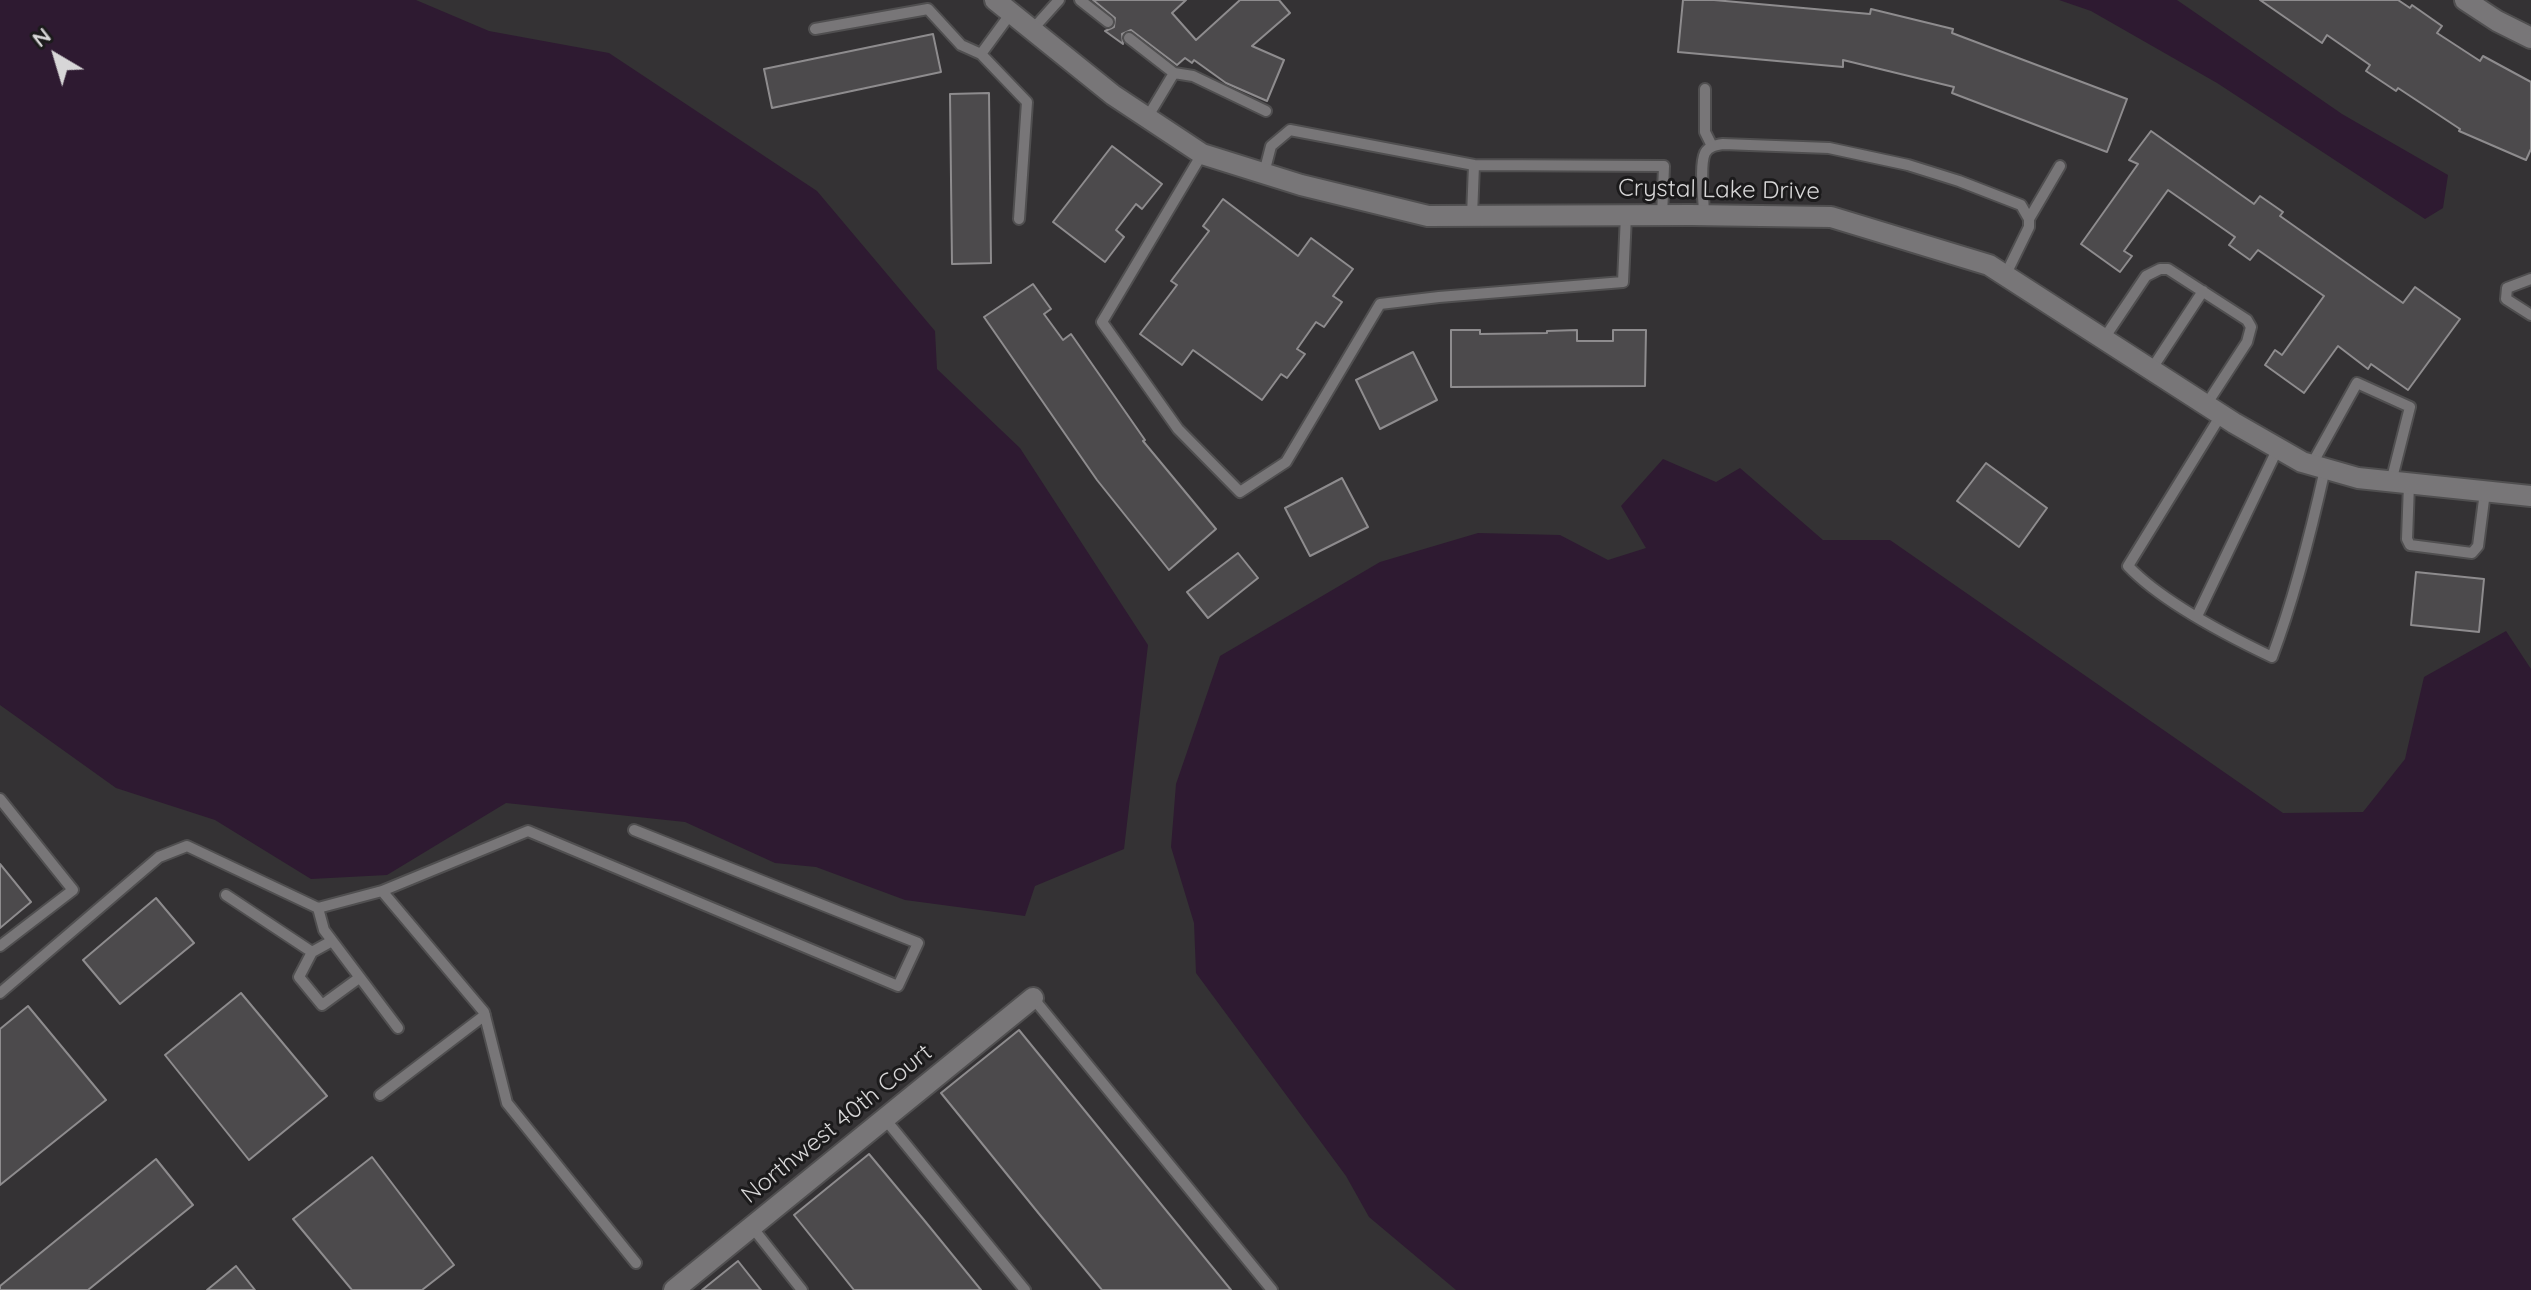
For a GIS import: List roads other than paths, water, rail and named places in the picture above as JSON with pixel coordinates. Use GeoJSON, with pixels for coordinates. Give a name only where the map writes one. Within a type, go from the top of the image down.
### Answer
{"type":"FeatureCollection","features":[{"type":"Feature","properties":{"kind":"street"},"geometry":{"type":"LineString","coordinates":[[2465,0],[2531,38]]}},
{"type":"Feature","properties":{"kind":"street","name":"Crystal Lake Drive"},"geometry":{"type":"LineString","coordinates":[[1003,7],[1113,95],[1202,154],[1301,185],[1428,216],[1831,217],[1989,265],[2213,410],[2302,462],[2358,478],[2531,496]]}},
{"type":"Feature","properties":{"kind":"street","name":"Northwest 40th Court"},"geometry":{"type":"LineString","coordinates":[[674,1290],[1033,998]]}},
{"type":"Feature","properties":{"kind":"lane"},"geometry":{"type":"LineString","coordinates":[[1032,30],[1059,0]]}},
{"type":"Feature","properties":{"kind":"lane"},"geometry":{"type":"LineString","coordinates":[[1080,0],[1108,22]]}},
{"type":"Feature","properties":{"kind":"lane"},"geometry":{"type":"LineString","coordinates":[[981,54],[1003,7]]}},
{"type":"Feature","properties":{"kind":"lane"},"geometry":{"type":"LineString","coordinates":[[815,29],[928,9],[961,45],[981,54],[1027,102],[1019,219]]}},
{"type":"Feature","properties":{"kind":"lane"},"geometry":{"type":"LineString","coordinates":[[1129,38],[1174,73],[1193,76],[1266,111]]}},
{"type":"Feature","properties":{"kind":"lane"},"geometry":{"type":"LineString","coordinates":[[1147,118],[1174,73]]}},
{"type":"Feature","properties":{"kind":"lane"},"geometry":{"type":"LineString","coordinates":[[1705,89],[1705,132],[1712,146]]}},
{"type":"Feature","properties":{"kind":"lane"},"geometry":{"type":"LineString","coordinates":[[1264,173],[1271,146],[1290,130],[1474,165],[1664,166],[1662,217]]}},
{"type":"Feature","properties":{"kind":"lane"},"geometry":{"type":"LineString","coordinates":[[1704,215],[1703,164],[1705,152],[1712,146],[1829,148],[1908,165],[2021,205],[2029,219],[2029,227],[2005,276]]}},
{"type":"Feature","properties":{"kind":"lane"},"geometry":{"type":"LineString","coordinates":[[1202,154],[1102,322],[1178,429],[1240,492],[1286,462],[1380,304],[1623,282],[1626,215]]}},
{"type":"Feature","properties":{"kind":"lane"},"geometry":{"type":"LineString","coordinates":[[1472,216],[1474,165]]}},
{"type":"Feature","properties":{"kind":"lane"},"geometry":{"type":"LineString","coordinates":[[2029,219],[2060,166]]}},
{"type":"Feature","properties":{"kind":"lane"},"geometry":{"type":"LineString","coordinates":[[2103,340],[2146,276],[2160,269],[2168,269],[2203,291],[2247,320],[2251,327],[2247,342],[2213,410],[2128,566],[2142,581],[2197,616],[2232,638],[2272,657],[2293,595],[2319,466],[2357,383],[2410,407],[2400,483],[2410,545],[2472,553],[2478,546],[2485,492]]}},
{"type":"Feature","properties":{"kind":"lane"},"geometry":{"type":"LineString","coordinates":[[2531,279],[2507,288],[2506,299],[2531,315]]}},
{"type":"Feature","properties":{"kind":"lane"},"geometry":{"type":"LineString","coordinates":[[2151,370],[2203,291]]}},
{"type":"Feature","properties":{"kind":"lane"},"geometry":{"type":"LineString","coordinates":[[2197,616],[2278,448]]}},
{"type":"Feature","properties":{"kind":"lane"},"geometry":{"type":"LineString","coordinates":[[0,799],[73,890],[0,946]]}},
{"type":"Feature","properties":{"kind":"lane"},"geometry":{"type":"LineString","coordinates":[[0,993],[159,857],[187,846],[318,908],[382,891],[528,831],[898,986],[918,943],[634,830]]}},
{"type":"Feature","properties":{"kind":"lane"},"geometry":{"type":"LineString","coordinates":[[382,891],[485,1015],[507,1103],[636,1263]]}},
{"type":"Feature","properties":{"kind":"lane"},"geometry":{"type":"LineString","coordinates":[[226,895],[312,952]]}},
{"type":"Feature","properties":{"kind":"lane"},"geometry":{"type":"LineString","coordinates":[[318,908],[324,930],[398,1028]]}},
{"type":"Feature","properties":{"kind":"lane"},"geometry":{"type":"LineString","coordinates":[[332,941],[312,952],[299,977],[322,1005],[359,978]]}},
{"type":"Feature","properties":{"kind":"lane"},"geometry":{"type":"LineString","coordinates":[[1033,998],[1272,1290]]}},
{"type":"Feature","properties":{"kind":"lane"},"geometry":{"type":"LineString","coordinates":[[380,1095],[485,1015]]}},
{"type":"Feature","properties":{"kind":"lane"},"geometry":{"type":"LineString","coordinates":[[885,1119],[1025,1290]]}},
{"type":"Feature","properties":{"kind":"lane"},"geometry":{"type":"LineString","coordinates":[[752,1227],[802,1290]]}}]}
